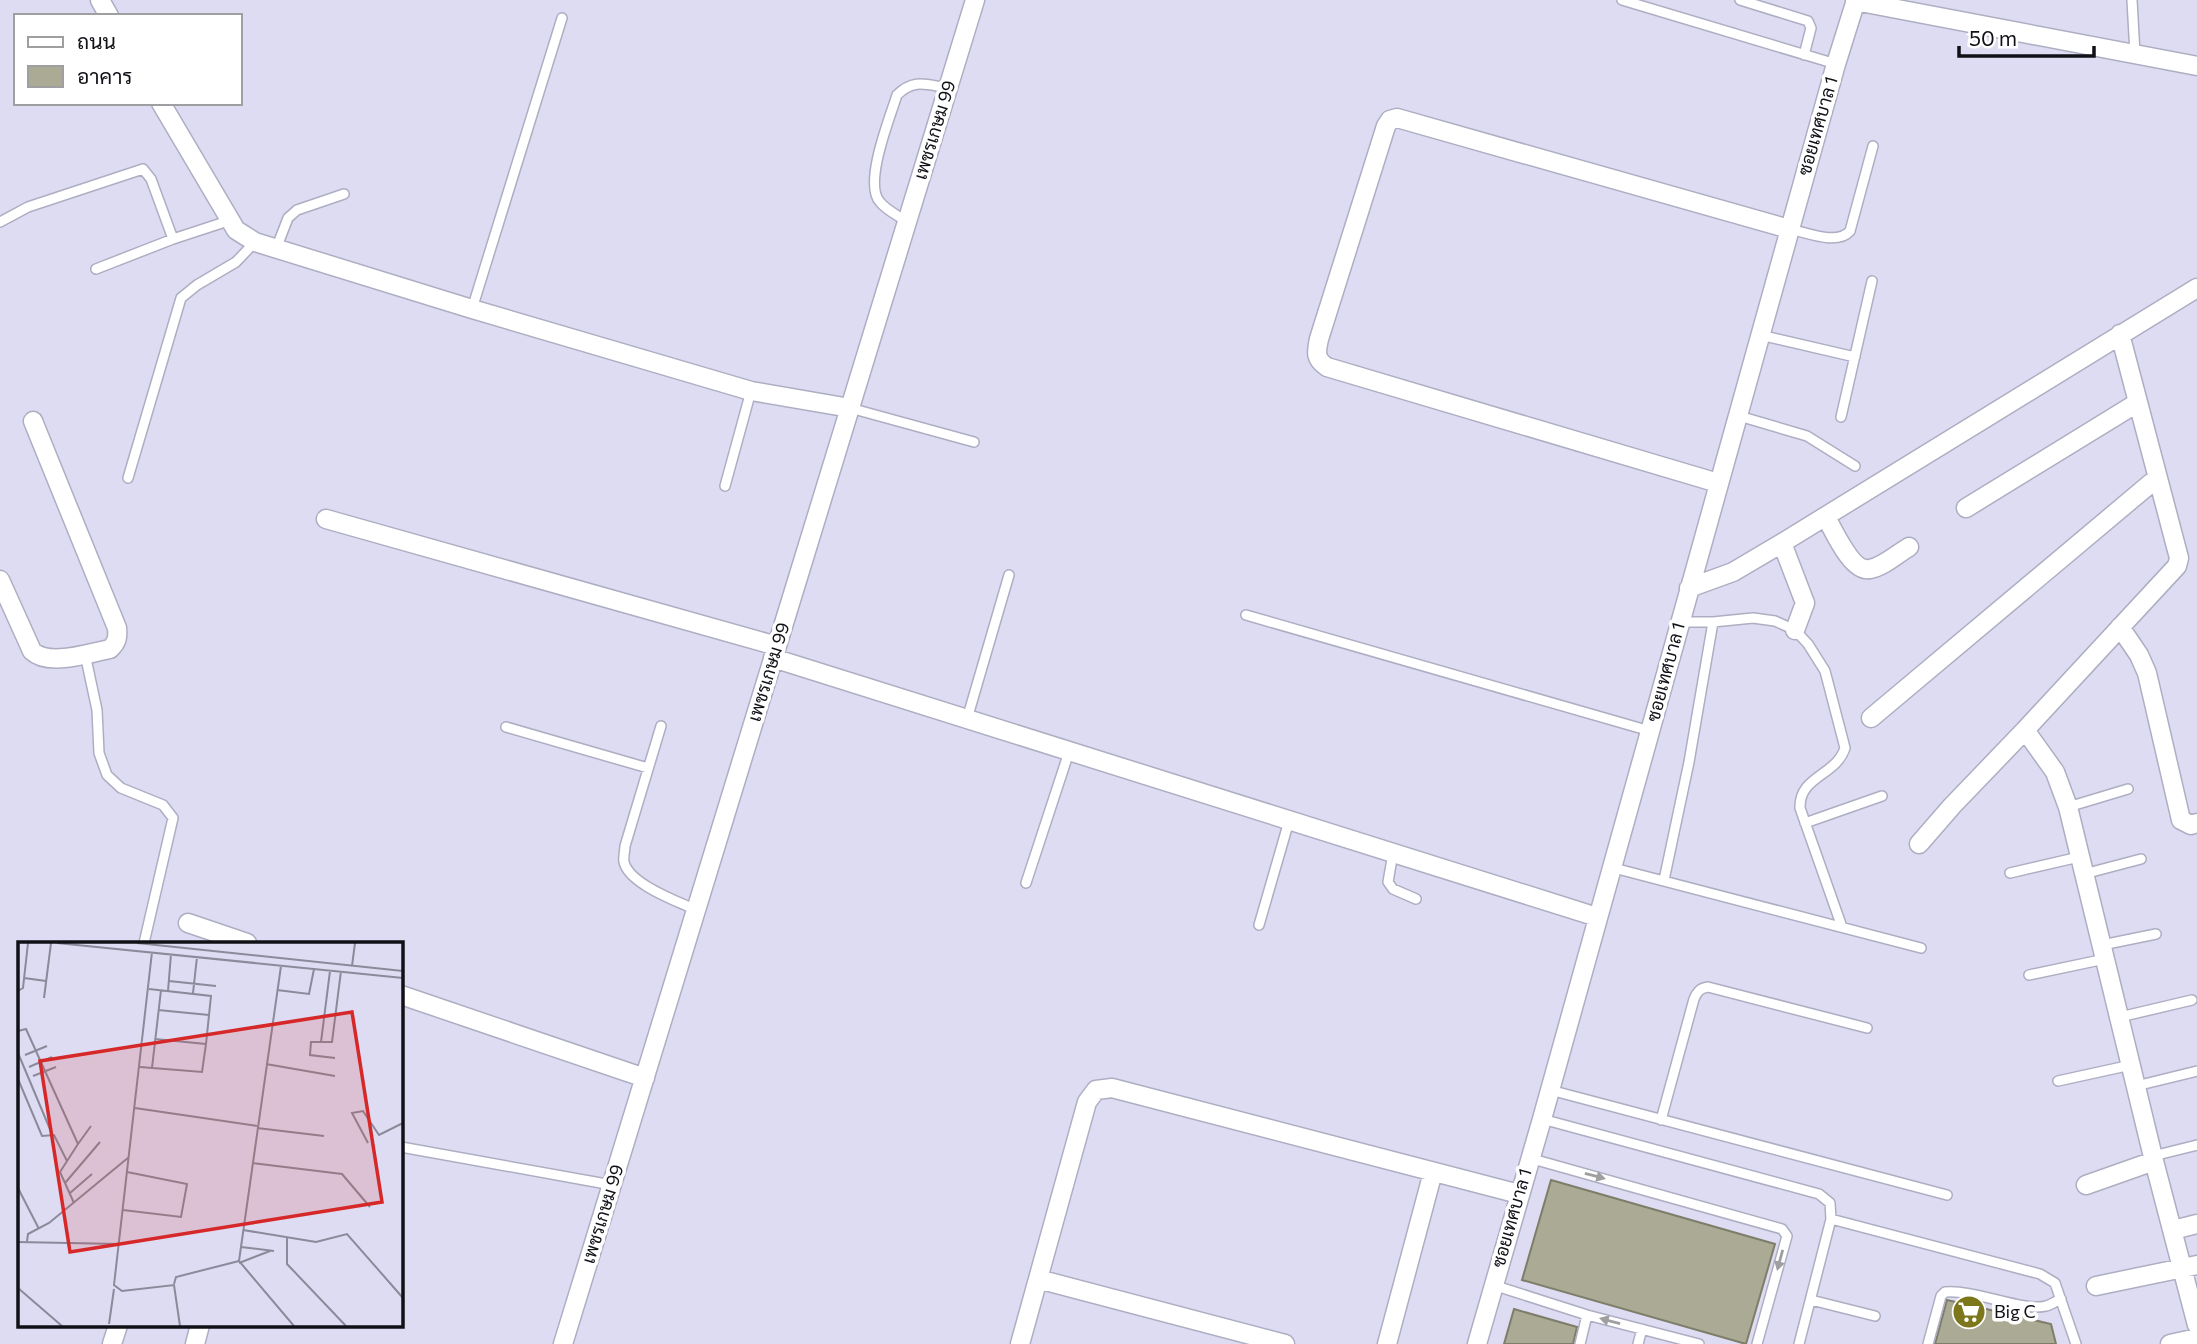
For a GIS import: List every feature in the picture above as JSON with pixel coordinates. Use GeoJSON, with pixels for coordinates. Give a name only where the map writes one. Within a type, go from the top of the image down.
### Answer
{"type":"FeatureCollection","features":[{"type":"Feature","properties":{"kind":"street","name":"เพชรเกษม 99"},"geometry":{"type":"LineString","coordinates":[[563,1344],[975,0]]}},
{"type":"Feature","properties":{"kind":"street"},"geometry":{"type":"LineString","coordinates":[[1856,1],[2197,66]]}},
{"type":"Feature","properties":{"kind":"street","name":"ซอยเทศบาล 1"},"geometry":{"type":"LineString","coordinates":[[1477,1344],[1739,416],[1789,229],[1856,1]]}},
{"type":"Feature","properties":{"kind":"street"},"geometry":{"type":"LineString","coordinates":[[162,105],[231,220],[242,236],[255,242],[751,391],[850,408]]}},
{"type":"Feature","properties":{"kind":"street"},"geometry":{"type":"LineString","coordinates":[[1718,483],[1327,367],[1319,362],[1316,354],[1319,339],[1386,126],[1390,120],[1397,118],[1789,229]]}},
{"type":"Feature","properties":{"kind":"street"},"geometry":{"type":"LineString","coordinates":[[1689,588],[1733,572],[1782,544],[2197,288]]}},
{"type":"Feature","properties":{"kind":"street"},"geometry":{"type":"LineString","coordinates":[[1919,844],[2177,566],[2179,558],[2120,334]]}},
{"type":"Feature","properties":{"kind":"street"},"geometry":{"type":"LineString","coordinates":[[1966,508],[2137,402]]}},
{"type":"Feature","properties":{"kind":"street"},"geometry":{"type":"LineString","coordinates":[[0,580],[28,644],[38,657],[48,660],[110,649],[118,637],[117,628],[33,421]]}},
{"type":"Feature","properties":{"kind":"street"},"geometry":{"type":"LineString","coordinates":[[1871,718],[2157,478]]}},
{"type":"Feature","properties":{"kind":"street"},"geometry":{"type":"LineString","coordinates":[[1826,517],[1854,565],[1863,570],[1872,569],[1909,547]]}},
{"type":"Feature","properties":{"kind":"street"},"geometry":{"type":"LineString","coordinates":[[326,519],[775,652],[1069,752],[1597,917]]}},
{"type":"Feature","properties":{"kind":"street"},"geometry":{"type":"LineString","coordinates":[[1782,544],[1805,603],[1795,630]]}},
{"type":"Feature","properties":{"kind":"street"},"geometry":{"type":"LineString","coordinates":[[2120,628],[2139,655],[2147,673],[2181,820],[2195,829]]}},
{"type":"Feature","properties":{"kind":"street"},"geometry":{"type":"LineString","coordinates":[[2025,730],[2055,772],[2068,807],[2154,1159],[2173,1230],[2190,1266],[2197,1325]]}},
{"type":"Feature","properties":{"kind":"street"},"geometry":{"type":"LineString","coordinates":[[188,923],[244,942]]}},
{"type":"Feature","properties":{"kind":"street"},"geometry":{"type":"LineString","coordinates":[[402,995],[645,1078]]}},
{"type":"Feature","properties":{"kind":"street"},"geometry":{"type":"LineString","coordinates":[[1020,1344],[1087,1102],[1096,1090],[1112,1088],[1519,1194]]}},
{"type":"Feature","properties":{"kind":"street"},"geometry":{"type":"LineString","coordinates":[[2086,1185],[2154,1159]]}},
{"type":"Feature","properties":{"kind":"street"},"geometry":{"type":"LineString","coordinates":[[1387,1344],[1433,1172]]}},
{"type":"Feature","properties":{"kind":"street"},"geometry":{"type":"LineString","coordinates":[[2173,1230],[2197,1224]]}},
{"type":"Feature","properties":{"kind":"street"},"geometry":{"type":"LineString","coordinates":[[2096,1286],[2190,1266]]}},
{"type":"Feature","properties":{"kind":"street"},"geometry":{"type":"LineString","coordinates":[[1038,1279],[1284,1344]]}},
{"type":"Feature","properties":{"kind":"street"},"geometry":{"type":"LineString","coordinates":[[112,1344],[118,1326]]}},
{"type":"Feature","properties":{"kind":"street"},"geometry":{"type":"LineString","coordinates":[[195,1344],[200,1326]]}},
{"type":"Feature","properties":{"kind":"street"},"geometry":{"type":"LineString","coordinates":[[2170,1344],[2197,1338]]}},
{"type":"Feature","properties":{"kind":"lane"},"geometry":{"type":"LineString","coordinates":[[1622,0],[1836,64]]}},
{"type":"Feature","properties":{"kind":"lane"},"geometry":{"type":"LineString","coordinates":[[1740,0],[1808,21],[1811,28],[1804,55]]}},
{"type":"Feature","properties":{"kind":"lane"},"geometry":{"type":"LineString","coordinates":[[2132,0],[2135,54]]}},
{"type":"Feature","properties":{"kind":"lane"},"geometry":{"type":"LineString","coordinates":[[472,309],[562,18]]}},
{"type":"Feature","properties":{"kind":"lane"},"geometry":{"type":"LineString","coordinates":[[907,222],[880,202],[874,193],[874,174],[897,95],[906,86],[916,83],[948,88]]}},
{"type":"Feature","properties":{"kind":"lane"},"geometry":{"type":"LineString","coordinates":[[1789,229],[1835,239],[1845,236],[1850,230],[1873,146]]}},
{"type":"Feature","properties":{"kind":"lane"},"geometry":{"type":"LineString","coordinates":[[0,222],[28,208],[142,170],[151,179],[173,239]]}},
{"type":"Feature","properties":{"kind":"lane"},"geometry":{"type":"LineString","coordinates":[[275,250],[288,218],[297,210],[344,194]]}},
{"type":"Feature","properties":{"kind":"lane"},"geometry":{"type":"LineString","coordinates":[[96,269],[231,220]]}},
{"type":"Feature","properties":{"kind":"lane"},"geometry":{"type":"LineString","coordinates":[[128,478],[181,299],[197,285],[236,262],[255,242]]}},
{"type":"Feature","properties":{"kind":"lane"},"geometry":{"type":"LineString","coordinates":[[1841,417],[1872,281]]}},
{"type":"Feature","properties":{"kind":"lane"},"geometry":{"type":"LineString","coordinates":[[1760,335],[1855,357]]}},
{"type":"Feature","properties":{"kind":"lane"},"geometry":{"type":"LineString","coordinates":[[725,486],[751,391]]}},
{"type":"Feature","properties":{"kind":"lane"},"geometry":{"type":"LineString","coordinates":[[850,408],[974,442]]}},
{"type":"Feature","properties":{"kind":"lane"},"geometry":{"type":"LineString","coordinates":[[1739,416],[1807,436],[1855,466]]}},
{"type":"Feature","properties":{"kind":"lane"},"geometry":{"type":"LineString","coordinates":[[967,719],[1009,575]]}},
{"type":"Feature","properties":{"kind":"lane"},"geometry":{"type":"LineString","coordinates":[[1246,615],[1650,731]]}},
{"type":"Feature","properties":{"kind":"lane"},"geometry":{"type":"LineString","coordinates":[[1679,622],[1753,618],[1775,621],[1795,630],[1808,644],[1825,671],[1845,748],[1836,764],[1804,788],[1800,797],[1800,808],[1842,927]]}},
{"type":"Feature","properties":{"kind":"lane"},"geometry":{"type":"LineString","coordinates":[[1664,880],[1689,762],[1713,622]]}},
{"type":"Feature","properties":{"kind":"lane"},"geometry":{"type":"LineString","coordinates":[[85,653],[97,710],[99,753],[107,775],[121,788],[163,805],[173,818],[144,942]]}},
{"type":"Feature","properties":{"kind":"lane"},"geometry":{"type":"LineString","coordinates":[[661,726],[625,846],[624,863],[632,875],[644,885],[696,910]]}},
{"type":"Feature","properties":{"kind":"lane"},"geometry":{"type":"LineString","coordinates":[[506,727],[648,768]]}},
{"type":"Feature","properties":{"kind":"lane"},"geometry":{"type":"LineString","coordinates":[[1026,883],[1069,752]]}},
{"type":"Feature","properties":{"kind":"lane"},"geometry":{"type":"LineString","coordinates":[[2068,807],[2128,789]]}},
{"type":"Feature","properties":{"kind":"lane"},"geometry":{"type":"LineString","coordinates":[[1805,823],[1882,796]]}},
{"type":"Feature","properties":{"kind":"lane"},"geometry":{"type":"LineString","coordinates":[[1259,925],[1289,821]]}},
{"type":"Feature","properties":{"kind":"lane"},"geometry":{"type":"LineString","coordinates":[[1393,853],[1388,882],[1393,889],[1416,900]]}},
{"type":"Feature","properties":{"kind":"lane"},"geometry":{"type":"LineString","coordinates":[[2010,873],[2141,859]]}},
{"type":"Feature","properties":{"kind":"lane"},"geometry":{"type":"LineString","coordinates":[[1611,867],[1921,948]]}},
{"type":"Feature","properties":{"kind":"lane"},"geometry":{"type":"LineString","coordinates":[[2029,975],[2156,934]]}},
{"type":"Feature","properties":{"kind":"lane"},"geometry":{"type":"LineString","coordinates":[[1661,1120],[1694,999],[1703,988],[1708,987],[1867,1028]]}},
{"type":"Feature","properties":{"kind":"lane"},"geometry":{"type":"LineString","coordinates":[[2120,1017],[2192,1000]]}},
{"type":"Feature","properties":{"kind":"lane"},"geometry":{"type":"LineString","coordinates":[[2058,1081],[2131,1065]]}},
{"type":"Feature","properties":{"kind":"lane"},"geometry":{"type":"LineString","coordinates":[[2136,1086],[2197,1071]]}},
{"type":"Feature","properties":{"kind":"lane"},"geometry":{"type":"LineString","coordinates":[[1550,1090],[1947,1195]]}},
{"type":"Feature","properties":{"kind":"lane"},"geometry":{"type":"LineString","coordinates":[[1542,1119],[1819,1194],[1830,1203],[1831,1219],[1799,1344]]}},
{"type":"Feature","properties":{"kind":"lane"},"geometry":{"type":"LineString","coordinates":[[2154,1159],[2197,1146]]}},
{"type":"Feature","properties":{"kind":"lane"},"geometry":{"type":"LineString","coordinates":[[402,1147],[612,1185]]}},
{"type":"Feature","properties":{"kind":"lane"},"geometry":{"type":"LineString","coordinates":[[1530,1158],[1782,1229],[1787,1236],[1757,1344]]}},
{"type":"Feature","properties":{"kind":"lane"},"geometry":{"type":"LineString","coordinates":[[1831,1219],[2040,1274],[2055,1283],[2076,1344]]}},
{"type":"Feature","properties":{"kind":"lane"},"geometry":{"type":"LineString","coordinates":[[1493,1286],[1699,1344]]}},
{"type":"Feature","properties":{"kind":"lane"},"geometry":{"type":"LineString","coordinates":[[1928,1344],[1941,1296],[1945,1292],[2045,1307],[2061,1299]]}},
{"type":"Feature","properties":{"kind":"lane"},"geometry":{"type":"LineString","coordinates":[[1811,1300],[1875,1316]]}},
{"type":"Feature","properties":{"kind":"lane"},"geometry":{"type":"LineString","coordinates":[[1580,1344],[1587,1314]]}},
{"type":"Feature","properties":{"kind":"lane"},"geometry":{"type":"LineString","coordinates":[[1639,1344],[1642,1329]]}},
{"type":"Feature","properties":{"kind":"building"},"geometry":{"type":"Polygon","coordinates":[[[1551,1180],[1775,1244],[1746,1344],[1522,1280],[1551,1180]]]}},
{"type":"Feature","properties":{"kind":"building","name":"Big C"},"geometry":{"type":"Polygon","coordinates":[[[1947,1300],[2051,1324],[2056,1344],[1935,1344],[1947,1300]]]}},
{"type":"Feature","properties":{"kind":"building"},"geometry":{"type":"Polygon","coordinates":[[[1514,1309],[1577,1327],[1573,1344],[1504,1344],[1514,1309]]]}},
{"type":"Feature","properties":{"kind":"place","name":"Big C"},"geometry":{"type":"Point","coordinates":[1969,1312]}}]}
